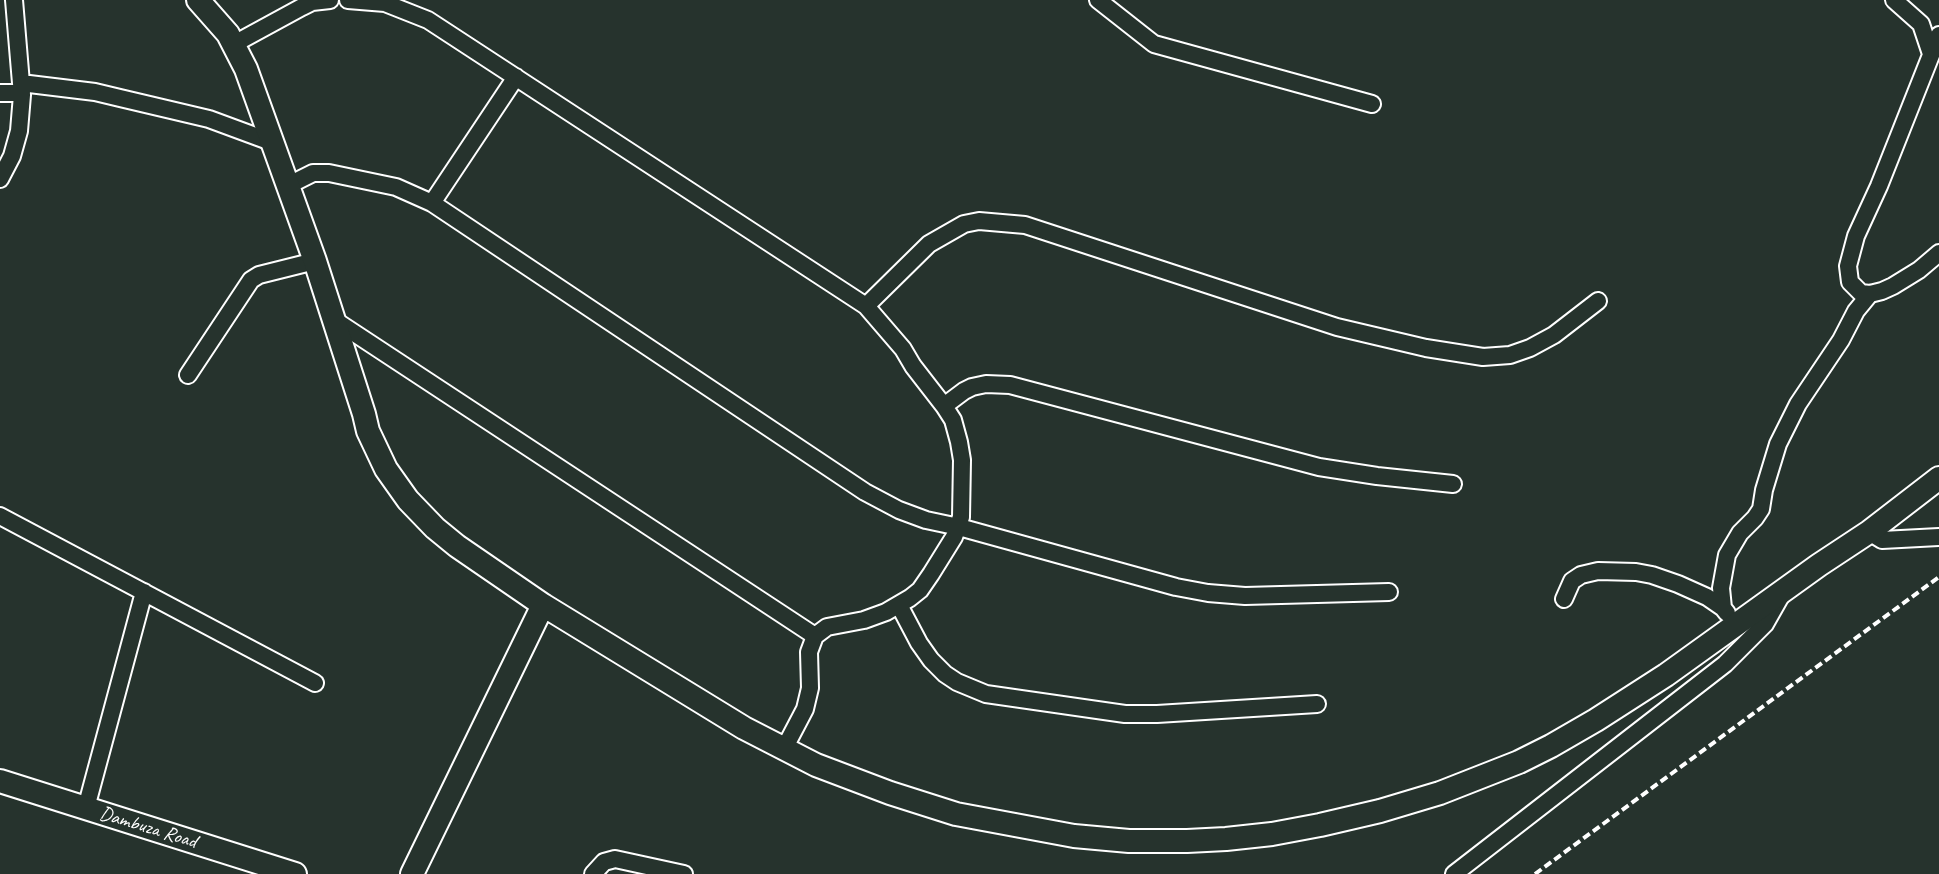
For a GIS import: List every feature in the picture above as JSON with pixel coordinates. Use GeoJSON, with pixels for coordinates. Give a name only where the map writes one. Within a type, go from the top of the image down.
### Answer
{"type":"FeatureCollection","features":[{"type":"Feature","properties":{"kind":"street"},"geometry":{"type":"LineString","coordinates":[[0,180],[12,156],[19,131],[21,88],[14,0]]}},
{"type":"Feature","properties":{"kind":"street"},"geometry":{"type":"LineString","coordinates":[[198,0],[234,44],[246,69],[315,261],[368,431],[386,469],[408,500],[450,540],[543,605],[744,728],[816,765],[890,793],[956,814],[1074,836],[1129,841],[1187,841],[1272,834],[1380,811],[1440,793],[1519,762],[1551,746],[1612,710],[1666,675],[1730,616],[1784,590],[1869,532],[1939,478]]}},
{"type":"Feature","properties":{"kind":"street"},"geometry":{"type":"LineString","coordinates":[[234,44],[312,1],[330,0]]}},
{"type":"Feature","properties":{"kind":"street"},"geometry":{"type":"LineString","coordinates":[[348,0],[384,3],[428,20],[866,306],[903,349],[913,366],[953,420],[962,460],[962,505],[958,527],[949,547],[920,590],[899,606],[864,620],[827,627],[815,636],[809,652],[810,688],[806,709],[784,749]]}},
{"type":"Feature","properties":{"kind":"street"},"geometry":{"type":"LineString","coordinates":[[1098,0],[1154,44],[1372,104]]}},
{"type":"Feature","properties":{"kind":"street"},"geometry":{"type":"LineString","coordinates":[[1894,0],[1921,24],[1932,54]]}},
{"type":"Feature","properties":{"kind":"street"},"geometry":{"type":"LineString","coordinates":[[1939,35],[1883,178],[1856,236],[1850,258],[1848,274],[1850,282],[1861,293],[1870,294],[1893,286],[1919,270],[1939,253]]}},
{"type":"Feature","properties":{"kind":"street"},"geometry":{"type":"LineString","coordinates":[[432,203],[516,77]]}},
{"type":"Feature","properties":{"kind":"street"},"geometry":{"type":"LineString","coordinates":[[0,93],[21,88],[95,92],[194,115],[274,143]]}},
{"type":"Feature","properties":{"kind":"street"},"geometry":{"type":"LineString","coordinates":[[289,185],[313,174],[329,172],[389,185],[408,191],[432,203],[866,492],[900,510],[926,520],[958,527],[1176,587],[1208,592],[1245,596],[1389,592]]}},
{"type":"Feature","properties":{"kind":"street"},"geometry":{"type":"LineString","coordinates":[[866,306],[929,244],[964,224],[979,221],[1025,225],[1337,327],[1426,348],[1483,357],[1510,355],[1530,348],[1554,335],[1598,301]]}},
{"type":"Feature","properties":{"kind":"street"},"geometry":{"type":"LineString","coordinates":[[188,375],[251,280],[259,275],[315,261]]}},
{"type":"Feature","properties":{"kind":"street"},"geometry":{"type":"LineString","coordinates":[[1730,616],[1721,588],[1727,555],[1740,533],[1761,509],[1764,490],[1778,444],[1798,404],[1841,340],[1856,311],[1870,294]]}},
{"type":"Feature","properties":{"kind":"street"},"geometry":{"type":"LineString","coordinates":[[333,319],[815,636]]}},
{"type":"Feature","properties":{"kind":"street"},"geometry":{"type":"LineString","coordinates":[[944,406],[964,391],[972,388],[986,384],[1010,385],[1319,466],[1377,476],[1453,484]]}},
{"type":"Feature","properties":{"kind":"street"},"geometry":{"type":"LineString","coordinates":[[0,516],[314,683]]}},
{"type":"Feature","properties":{"kind":"street"},"geometry":{"type":"LineString","coordinates":[[1869,532],[1882,540],[1939,537]]}},
{"type":"Feature","properties":{"kind":"street"},"geometry":{"type":"LineString","coordinates":[[1564,599],[1572,581],[1581,575],[1598,571],[1619,571],[1652,575],[1678,584],[1707,597],[1730,616]]}},
{"type":"Feature","properties":{"kind":"street"},"geometry":{"type":"LineString","coordinates":[[1454,874],[1725,664],[1765,624],[1784,590]]}},
{"type":"Feature","properties":{"kind":"street"},"geometry":{"type":"LineString","coordinates":[[86,808],[144,592]]}},
{"type":"Feature","properties":{"kind":"street"},"geometry":{"type":"LineString","coordinates":[[412,874],[543,605]]}},
{"type":"Feature","properties":{"kind":"street"},"geometry":{"type":"LineString","coordinates":[[899,606],[919,643],[931,660],[945,674],[957,682],[986,694],[1125,714],[1157,714],[1317,704]]}},
{"type":"Feature","properties":{"kind":"street","name":"Dambuza Road"},"geometry":{"type":"LineString","coordinates":[[0,781],[296,874]]}},
{"type":"Feature","properties":{"kind":"street"},"geometry":{"type":"LineString","coordinates":[[593,874],[604,862],[615,859],[684,874]]}},
{"type":"Feature","properties":{"kind":"railway"},"geometry":{"type":"LineString","coordinates":[[1535,874],[1939,577]]}}]}
